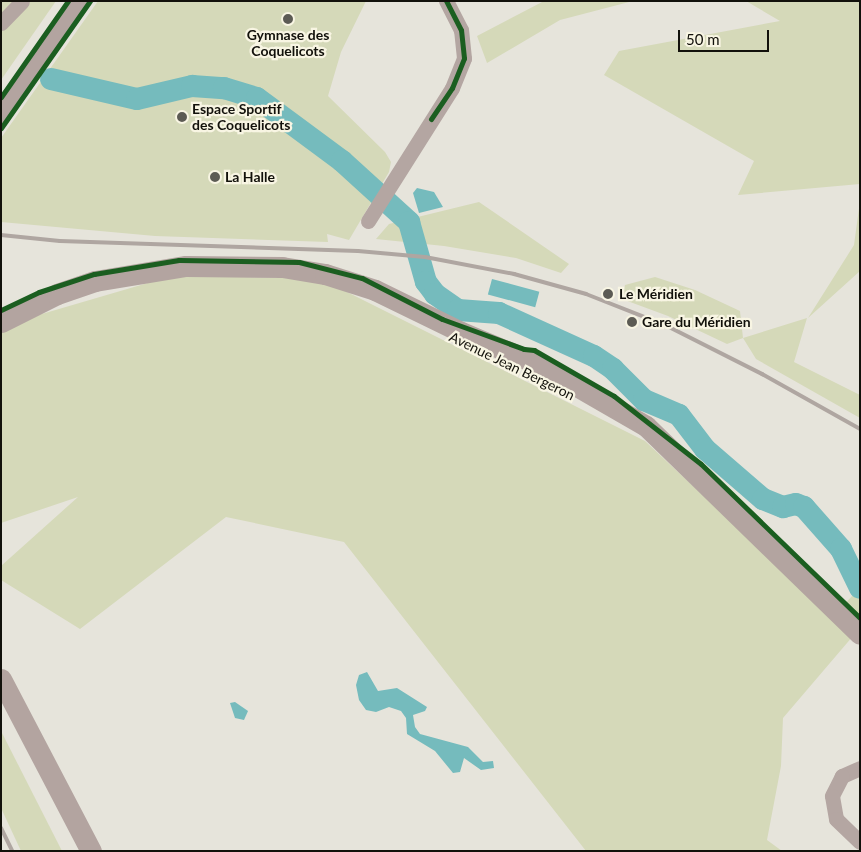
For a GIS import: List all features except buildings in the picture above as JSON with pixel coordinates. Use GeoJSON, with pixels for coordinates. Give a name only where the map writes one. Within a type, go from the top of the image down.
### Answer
{"type":"FeatureCollection","features":[{"type":"Feature","properties":{"kind":"street"},"geometry":{"type":"LineString","coordinates":[[1,23],[22,1]]}},
{"type":"Feature","properties":{"kind":"street"},"geometry":{"type":"LineString","coordinates":[[1,97],[68,1]]}},
{"type":"Feature","properties":{"kind":"street"},"geometry":{"type":"LineString","coordinates":[[1,112],[78,1]]}},
{"type":"Feature","properties":{"kind":"street"},"geometry":{"type":"LineString","coordinates":[[368,221],[452,88],[464,58],[461,30],[446,1]]}},
{"type":"Feature","properties":{"kind":"street","name":"Avenue Jean Bergeron"},"geometry":{"type":"LineString","coordinates":[[6,318],[94,281],[186,266],[282,267],[325,274],[359,285],[368,293],[534,375],[665,446],[860,634]]}},
{"type":"Feature","properties":{"kind":"street"},"geometry":{"type":"LineString","coordinates":[[1,679],[91,851]]}},
{"type":"Feature","properties":{"kind":"street"},"geometry":{"type":"LineString","coordinates":[[1,699],[80,851]]}},
{"type":"Feature","properties":{"kind":"street"},"geometry":{"type":"LineString","coordinates":[[860,768],[842,776],[832,796],[836,819],[860,842]]}},
{"type":"Feature","properties":{"kind":"green space"},"geometry":{"type":"Polygon","coordinates":[[[1,1],[56,1],[1,80],[1,1]]]}},
{"type":"Feature","properties":{"kind":"green space","name":"Espace Sportif des Coquelicots"},"geometry":{"type":"Polygon","coordinates":[[[98,1],[366,1],[341,52],[328,96],[385,152],[391,162],[389,172],[349,240],[327,234],[328,242],[155,236],[1,222],[1,138],[98,1]]]}},
{"type":"Feature","properties":{"kind":"green space"},"geometry":{"type":"Polygon","coordinates":[[[544,1],[633,1],[560,20],[487,63],[477,36],[544,1]]]}},
{"type":"Feature","properties":{"kind":"green space"},"geometry":{"type":"Polygon","coordinates":[[[746,1],[860,1],[860,184],[738,195],[754,161],[604,75],[619,51],[780,21],[746,1]]]}},
{"type":"Feature","properties":{"kind":"green space"},"geometry":{"type":"Polygon","coordinates":[[[860,201],[860,271],[808,318],[854,245],[860,201]]]}},
{"type":"Feature","properties":{"kind":"green space"},"geometry":{"type":"Polygon","coordinates":[[[479,202],[569,264],[561,273],[516,258],[444,246],[376,239],[389,224],[479,202]]]}},
{"type":"Feature","properties":{"kind":"green space"},"geometry":{"type":"Polygon","coordinates":[[[175,275],[321,279],[645,441],[853,636],[783,718],[781,766],[767,840],[782,851],[586,851],[344,542],[226,517],[80,629],[1,580],[1,566],[78,497],[1,523],[1,330],[35,316],[175,275]]]}},
{"type":"Feature","properties":{"kind":"green space"},"geometry":{"type":"Polygon","coordinates":[[[655,277],[695,290],[740,311],[743,338],[727,344],[668,316],[622,299],[625,285],[655,277]]]}},
{"type":"Feature","properties":{"kind":"green space"},"geometry":{"type":"Polygon","coordinates":[[[807,318],[794,362],[860,395],[860,418],[756,359],[743,338],[807,318]]]}},
{"type":"Feature","properties":{"kind":"green space"},"geometry":{"type":"Polygon","coordinates":[[[855,593],[860,595],[860,634],[837,612],[855,593]]]}},
{"type":"Feature","properties":{"kind":"green space"},"geometry":{"type":"Polygon","coordinates":[[[1,731],[62,851],[21,851],[1,808],[1,731]]]}},
{"type":"Feature","properties":{"kind":"water"},"geometry":{"type":"Polygon","coordinates":[[[417,188],[434,192],[443,207],[419,213],[413,193],[417,188]]]}},
{"type":"Feature","properties":{"kind":"water"},"geometry":{"type":"Polygon","coordinates":[[[492,279],[539,292],[535,307],[488,294],[492,279]]]}},
{"type":"Feature","properties":{"kind":"water"},"geometry":{"type":"Polygon","coordinates":[[[367,672],[378,691],[397,688],[427,707],[425,711],[413,715],[415,727],[420,734],[468,747],[483,762],[493,761],[494,768],[481,770],[464,758],[460,772],[453,773],[435,751],[407,734],[406,718],[401,711],[389,707],[376,712],[366,710],[359,700],[356,685],[359,675],[367,672]]]}},
{"type":"Feature","properties":{"kind":"water"},"geometry":{"type":"Polygon","coordinates":[[[235,702],[248,711],[244,720],[235,718],[230,703],[235,702]]]}},
{"type":"Feature","properties":{"kind":"waterway"},"geometry":{"type":"LineString","coordinates":[[51,79],[137,99],[192,86],[224,88],[257,98],[342,161],[409,222],[426,282],[435,294],[458,310],[499,313],[594,356],[613,369],[644,400],[679,415],[705,449],[763,499],[783,507],[796,504],[804,507],[841,549],[860,588]]}},
{"type":"Feature","properties":{"kind":"railway"},"geometry":{"type":"LineString","coordinates":[[1,235],[60,241],[358,251],[425,257],[514,274],[586,294],[665,325],[762,374],[860,429]]}},
{"type":"Feature","properties":{"kind":"railway"},"geometry":{"type":"LineString","coordinates":[[1,828],[12,851]]}},
{"type":"Feature","properties":{"kind":"cycle path"},"geometry":{"type":"LineString","coordinates":[[1,97],[68,1]]}},
{"type":"Feature","properties":{"kind":"cycle path"},"geometry":{"type":"LineString","coordinates":[[1,128],[90,1]]}},
{"type":"Feature","properties":{"kind":"cycle path"},"geometry":{"type":"LineString","coordinates":[[431,119],[452,88],[464,58],[461,30],[446,1]]}},
{"type":"Feature","properties":{"kind":"cycle path"},"geometry":{"type":"LineString","coordinates":[[1,310],[39,292],[94,274],[179,260],[299,262],[362,278],[442,319],[524,349],[534,350],[614,396],[701,464],[860,618]]}},
{"type":"Feature","properties":{"kind":"place","name":"Gymnase des Coquelicots"},"geometry":{"type":"Point","coordinates":[288,19]}},
{"type":"Feature","properties":{"kind":"place","name":"Espace Sportif des Coquelicots"},"geometry":{"type":"Point","coordinates":[182,117]}},
{"type":"Feature","properties":{"kind":"place","name":"La Halle"},"geometry":{"type":"Point","coordinates":[215,177]}},
{"type":"Feature","properties":{"kind":"place","name":"Le Méridien"},"geometry":{"type":"Point","coordinates":[608,294]}},
{"type":"Feature","properties":{"kind":"place","name":"Gare du Méridien"},"geometry":{"type":"Point","coordinates":[632,322]}}]}
